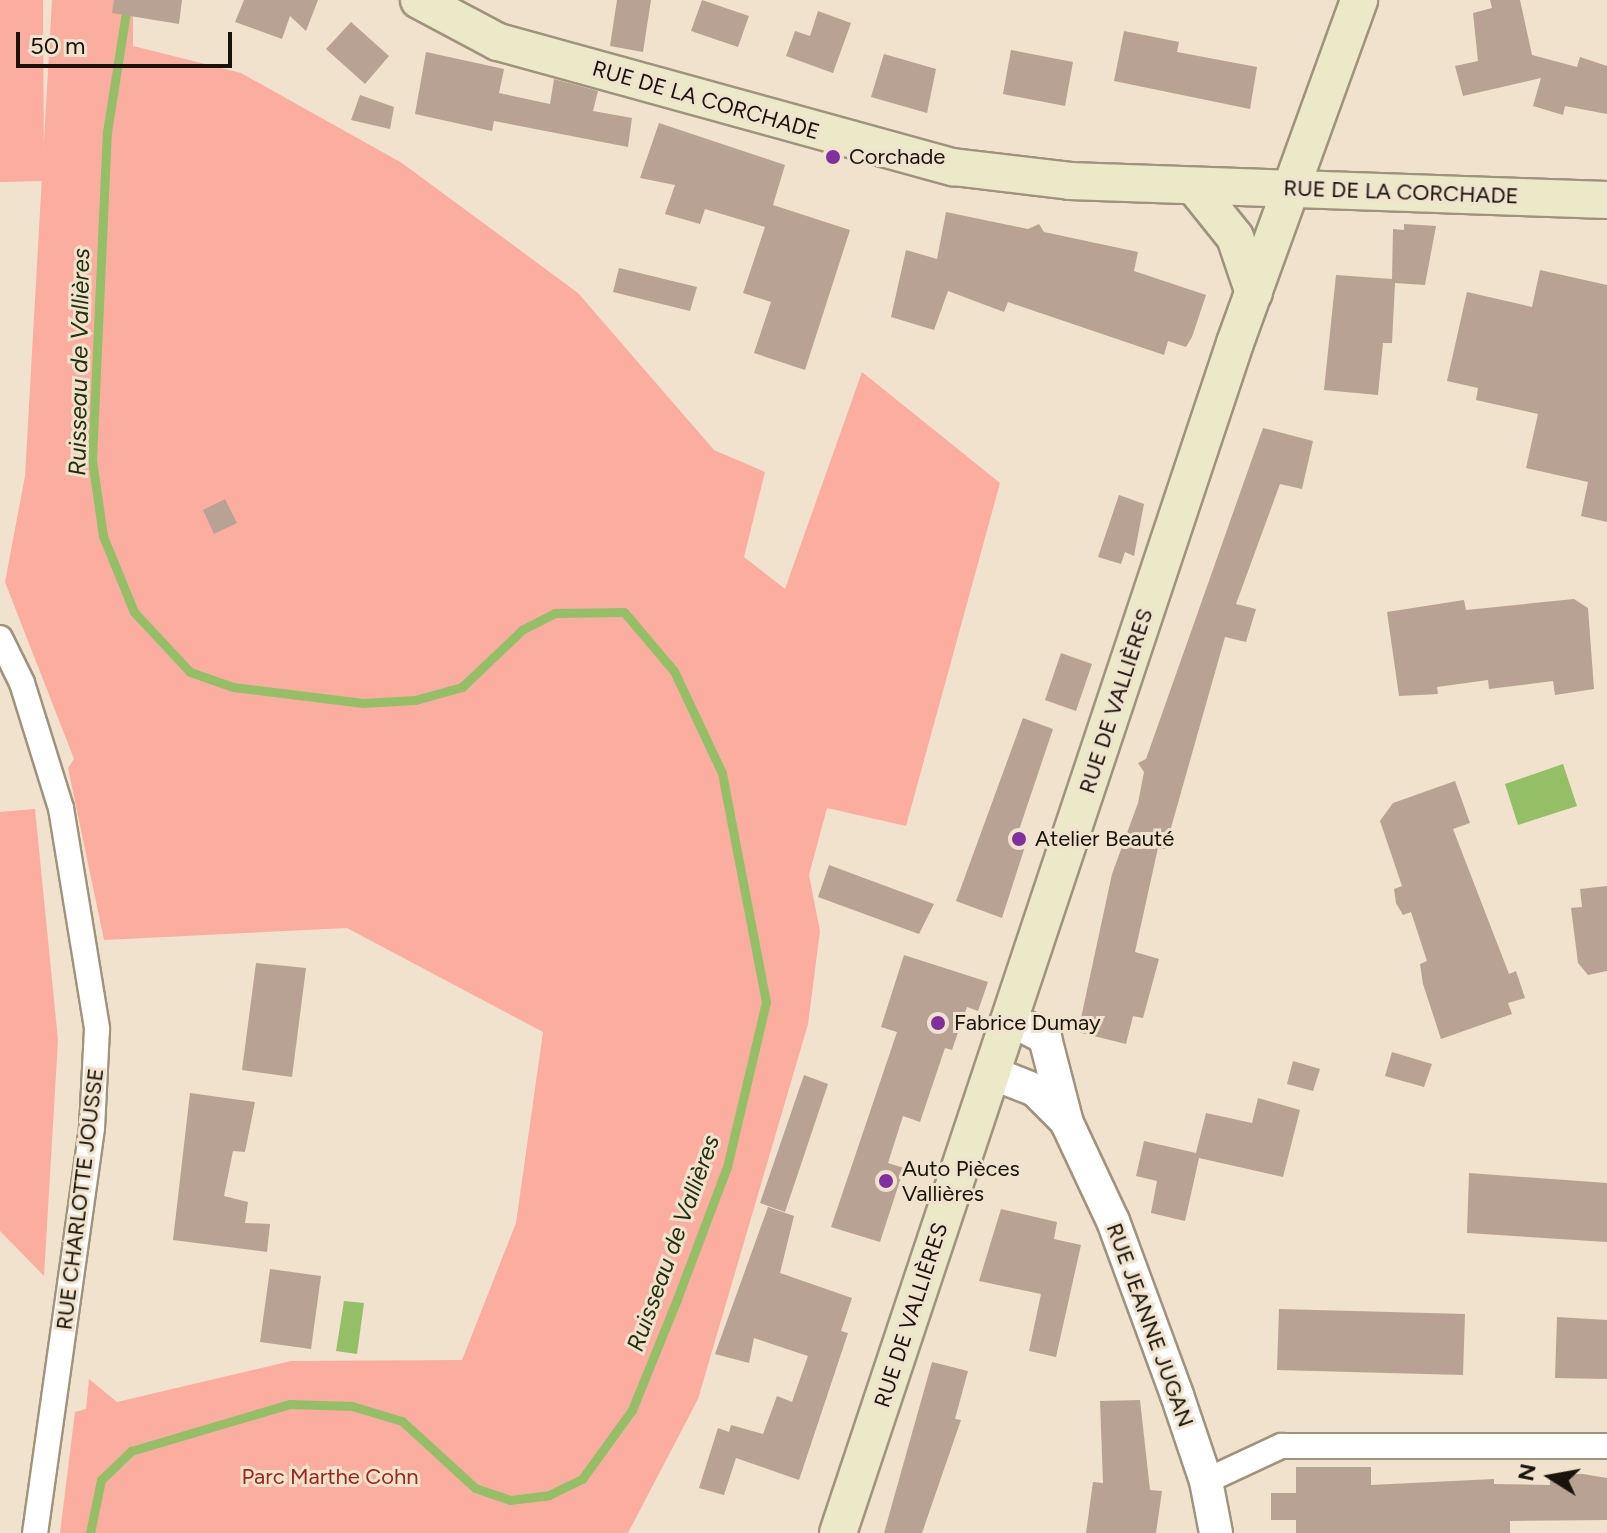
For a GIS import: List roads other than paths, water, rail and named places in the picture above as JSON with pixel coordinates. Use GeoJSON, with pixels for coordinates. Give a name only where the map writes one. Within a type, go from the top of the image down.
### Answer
{"type":"FeatureCollection","features":[{"type":"Feature","properties":{"kind":"main road","name":"RUE DE LA CORCHADE"},"geometry":{"type":"LineString","coordinates":[[419,0],[498,42],[910,158],[1020,177],[1607,200]]}},
{"type":"Feature","properties":{"kind":"main road","name":"RUE DE VALLIÈRES"},"geometry":{"type":"LineString","coordinates":[[838,1533],[1254,293],[1359,0]]}},
{"type":"Feature","properties":{"kind":"main road"},"geometry":{"type":"LineString","coordinates":[[1194,186],[1235,237],[1254,293]]}},
{"type":"Feature","properties":{"kind":"street","name":"RUE CHARLOTTE JOUSSE"},"geometry":{"type":"LineString","coordinates":[[0,638],[22,683],[61,808],[97,1029],[94,1115],[35,1533]]}},
{"type":"Feature","properties":{"kind":"street","name":"RUE JEANNE JUGAN"},"geometry":{"type":"LineString","coordinates":[[1010,1019],[1045,1038],[1067,1123],[1113,1221],[1206,1481],[1216,1533]]}},
{"type":"Feature","properties":{"kind":"street","name":"RUE JEANNE JUGAN"},"geometry":{"type":"LineString","coordinates":[[992,1073],[1035,1090],[1067,1123]]}},
{"type":"Feature","properties":{"kind":"street"},"geometry":{"type":"LineString","coordinates":[[1206,1481],[1281,1446],[1607,1446]]}},
{"type":"Feature","properties":{"kind":"waterway","name":"Ruisseau de Vallières"},"geometry":{"type":"LineString","coordinates":[[90,1533],[101,1480],[131,1451],[290,1404],[352,1406],[402,1421],[475,1488],[510,1500],[549,1495],[582,1479],[632,1410],[677,1299],[727,1167],[766,1002],[722,773],[674,671],[624,612],[555,613],[522,630],[462,687],[415,700],[363,703],[233,687],[190,672],[134,612],[103,536],[92,460],[107,132],[128,0]]}},
{"type":"Feature","properties":{"kind":"place","name":"Corchade"},"geometry":{"type":"Point","coordinates":[833,157]}},
{"type":"Feature","properties":{"kind":"place","name":"Atelier Beauté"},"geometry":{"type":"Point","coordinates":[1019,839]}},
{"type":"Feature","properties":{"kind":"place","name":"Fabrice Dumay"},"geometry":{"type":"Point","coordinates":[938,1023]}},
{"type":"Feature","properties":{"kind":"place","name":"Auto Pièces Vallières"},"geometry":{"type":"Point","coordinates":[886,1181]}},
{"type":"Feature","properties":{"kind":"park label","name":"Parc Marthe Cohn"},"geometry":{"type":"Point","coordinates":[330,1477]}}]}
